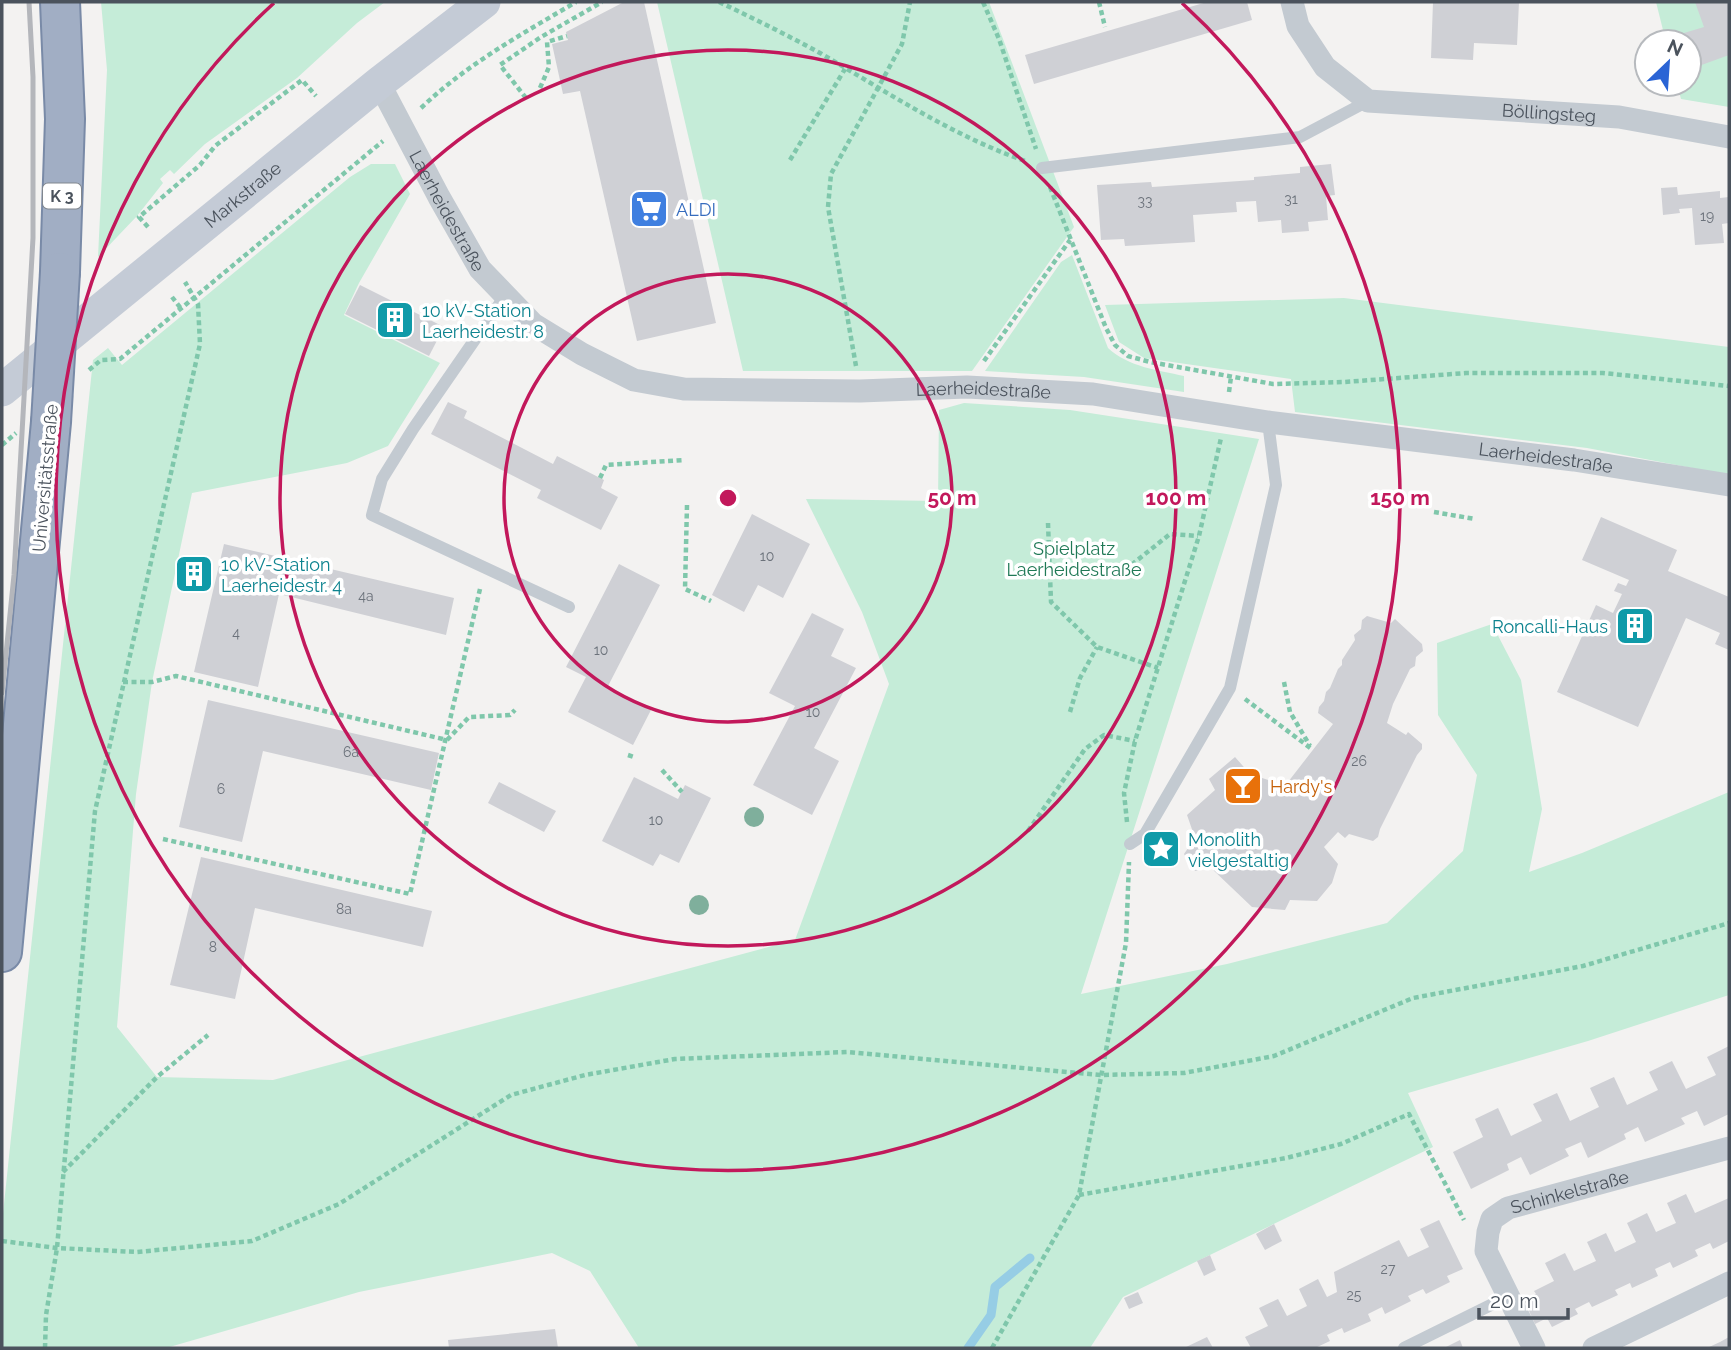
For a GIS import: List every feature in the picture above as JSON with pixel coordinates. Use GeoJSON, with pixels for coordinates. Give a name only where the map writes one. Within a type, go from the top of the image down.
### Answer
{"type":"FeatureCollection","features":[{"type":"Feature","properties":{"kind":"highway","name":"Universitätsstraße"},"geometry":{"type":"LineString","coordinates":[[2,952],[36,425],[60,272],[65,119],[60,2]]}},
{"type":"Feature","properties":{"kind":"main road","name":"Markstraße"},"geometry":{"type":"LineString","coordinates":[[2,390],[379,83],[484,2]]}},
{"type":"Feature","properties":{"kind":"street"},"geometry":{"type":"LineString","coordinates":[[1292,2],[1298,26],[1325,67],[1368,101]]}},
{"type":"Feature","properties":{"kind":"street","name":"Laerheidestraße"},"geometry":{"type":"LineString","coordinates":[[379,83],[480,269],[533,324],[582,354],[634,380],[684,389],[860,391],[967,387],[1093,394],[1268,422],[1574,460],[1729,485]]}},
{"type":"Feature","properties":{"kind":"street","name":"Böllingsteg"},"geometry":{"type":"LineString","coordinates":[[1368,101],[1619,117],[1729,137]]}},
{"type":"Feature","properties":{"kind":"street","name":"Schinkelstraße"},"geometry":{"type":"LineString","coordinates":[[1488,1231],[1492,1219],[1508,1208],[1729,1148]]}},
{"type":"Feature","properties":{"kind":"street"},"geometry":{"type":"LineString","coordinates":[[1488,1231],[1486,1251],[1534,1348]]}},
{"type":"Feature","properties":{"kind":"street"},"geometry":{"type":"LineString","coordinates":[[1594,1348],[1729,1283]]}},
{"type":"Feature","properties":{"kind":"lane"},"geometry":{"type":"LineString","coordinates":[[1042,168],[1300,137],[1368,101]]}},
{"type":"Feature","properties":{"kind":"lane"},"geometry":{"type":"LineString","coordinates":[[505,296],[382,479],[372,515],[569,607]]}},
{"type":"Feature","properties":{"kind":"lane"},"geometry":{"type":"LineString","coordinates":[[1130,844],[1145,834],[1230,688],[1276,485],[1268,422]]}},
{"type":"Feature","properties":{"kind":"lane"},"geometry":{"type":"LineString","coordinates":[[1404,1348],[1507,1297]]}},
{"type":"Feature","properties":{"kind":"path"},"geometry":{"type":"LineString","coordinates":[[402,125],[441,89],[494,50],[576,2]]}},
{"type":"Feature","properties":{"kind":"path"},"geometry":{"type":"LineString","coordinates":[[526,98],[500,65],[541,37],[602,2]]}},
{"type":"Feature","properties":{"kind":"path"},"geometry":{"type":"LineString","coordinates":[[719,2],[762,22],[946,127],[1042,168]]}},
{"type":"Feature","properties":{"kind":"path"},"geometry":{"type":"LineString","coordinates":[[860,391],[828,207],[831,174],[902,44],[910,2]]}},
{"type":"Feature","properties":{"kind":"path"},"geometry":{"type":"LineString","coordinates":[[983,2],[999,38],[1042,168],[1070,239],[1115,345],[1128,356],[1273,384],[1345,382],[1466,373],[1603,373],[1729,386]]}},
{"type":"Feature","properties":{"kind":"path"},"geometry":{"type":"LineString","coordinates":[[1099,2],[1105,27]]}},
{"type":"Feature","properties":{"kind":"path"},"geometry":{"type":"LineString","coordinates":[[540,88],[549,67],[547,42],[567,36]]}},
{"type":"Feature","properties":{"kind":"path"},"geometry":{"type":"LineString","coordinates":[[790,160],[845,69]]}},
{"type":"Feature","properties":{"kind":"path"},"geometry":{"type":"LineString","coordinates":[[81,377],[101,360],[120,359],[365,155]]}},
{"type":"Feature","properties":{"kind":"path"},"geometry":{"type":"LineString","coordinates":[[148,227],[139,217],[200,165]]}},
{"type":"Feature","properties":{"kind":"path"},"geometry":{"type":"LineString","coordinates":[[967,387],[1070,239]]}},
{"type":"Feature","properties":{"kind":"path"},"geometry":{"type":"LineString","coordinates":[[45,1348],[46,1315],[57,1248],[95,811],[200,344],[198,304],[167,255]]}},
{"type":"Feature","properties":{"kind":"path"},"geometry":{"type":"LineString","coordinates":[[172,298],[182,310]]}},
{"type":"Feature","properties":{"kind":"path"},"geometry":{"type":"LineString","coordinates":[[992,1348],[1079,1195],[1126,943],[1130,844],[1124,793],[1135,740],[1199,536],[1226,415]]}},
{"type":"Feature","properties":{"kind":"path"},"geometry":{"type":"LineString","coordinates":[[2,445],[36,425]]}},
{"type":"Feature","properties":{"kind":"path"},"geometry":{"type":"LineString","coordinates":[[600,478],[606,465],[684,460]]}},
{"type":"Feature","properties":{"kind":"path"},"geometry":{"type":"LineString","coordinates":[[687,505],[685,589],[711,601]]}},
{"type":"Feature","properties":{"kind":"path"},"geometry":{"type":"LineString","coordinates":[[1434,512],[1475,520]]}},
{"type":"Feature","properties":{"kind":"path"},"geometry":{"type":"LineString","coordinates":[[1048,523],[1051,602],[1097,647],[1158,667]]}},
{"type":"Feature","properties":{"kind":"path"},"geometry":{"type":"LineString","coordinates":[[1125,570],[1170,534],[1199,536]]}},
{"type":"Feature","properties":{"kind":"path"},"geometry":{"type":"LineString","coordinates":[[163,839],[410,894],[485,568]]}},
{"type":"Feature","properties":{"kind":"path"},"geometry":{"type":"LineString","coordinates":[[1070,712],[1080,678],[1097,647]]}},
{"type":"Feature","properties":{"kind":"path"},"geometry":{"type":"LineString","coordinates":[[123,681],[152,682],[176,676],[447,740]]}},
{"type":"Feature","properties":{"kind":"path"},"geometry":{"type":"LineString","coordinates":[[1230,688],[1313,750],[1290,712],[1284,682]]}},
{"type":"Feature","properties":{"kind":"path"},"geometry":{"type":"LineString","coordinates":[[447,740],[469,717],[510,715],[515,710]]}},
{"type":"Feature","properties":{"kind":"path"},"geometry":{"type":"LineString","coordinates":[[1028,831],[1085,749],[1104,735],[1135,740]]}},
{"type":"Feature","properties":{"kind":"path"},"geometry":{"type":"LineString","coordinates":[[628,755],[634,757]]}},
{"type":"Feature","properties":{"kind":"path"},"geometry":{"type":"LineString","coordinates":[[662,770],[682,792]]}},
{"type":"Feature","properties":{"kind":"path"},"geometry":{"type":"LineString","coordinates":[[2,1241],[57,1248],[137,1252],[253,1241],[339,1204],[511,1095],[585,1075],[675,1059],[847,1052],[1100,1075],[1184,1073],[1274,1056],[1413,998],[1583,966],[1729,923]]}},
{"type":"Feature","properties":{"kind":"path"},"geometry":{"type":"LineString","coordinates":[[62,1173],[157,1077],[208,1035]]}},
{"type":"Feature","properties":{"kind":"path"},"geometry":{"type":"LineString","coordinates":[[1079,1195],[1286,1158],[1341,1144],[1409,1114],[1465,1221],[1488,1231]]}},
{"type":"Feature","properties":{"kind":"green space"},"geometry":{"type":"Polygon","coordinates":[[[101,2],[385,2],[357,23],[297,78],[205,144],[174,174],[170,170],[160,179],[163,183],[137,216],[98,257],[107,70],[101,2]]]}},
{"type":"Feature","properties":{"kind":"green space"},"geometry":{"type":"Polygon","coordinates":[[[657,2],[989,2],[1074,227],[972,371],[743,371],[657,2]]]}},
{"type":"Feature","properties":{"kind":"green space"},"geometry":{"type":"Polygon","coordinates":[[[1656,2],[1729,2],[1729,107],[1681,99],[1703,98],[1703,28],[1662,28],[1656,2]]]}},
{"type":"Feature","properties":{"kind":"green space","name":"Spielplatz Laerheidestraße"},"geometry":{"type":"Polygon","coordinates":[[[371,164],[395,164],[410,194],[359,283],[344,315],[440,363],[388,446],[347,463],[192,493],[152,682],[136,794],[117,1027],[157,1077],[273,1080],[795,940],[889,684],[862,612],[806,499],[938,501],[939,410],[964,403],[1070,410],[1259,439],[1081,994],[1227,964],[1387,923],[1463,851],[1477,775],[1438,715],[1437,643],[1492,624],[1521,680],[1542,809],[1529,872],[1729,792],[1729,995],[1588,1041],[1408,1093],[1433,1147],[1123,1297],[1090,1348],[639,1348],[590,1271],[552,1253],[359,1292],[166,1348],[2,1348],[2,1223],[93,360],[108,348],[122,365],[350,177],[371,164]]]}},
{"type":"Feature","properties":{"kind":"green space"},"geometry":{"type":"Polygon","coordinates":[[[1072,255],[1108,348],[1134,364],[1184,376],[1184,392],[1084,377],[985,371],[1061,262],[1072,255]]]}},
{"type":"Feature","properties":{"kind":"green space"},"geometry":{"type":"Polygon","coordinates":[[[1344,298],[1729,347],[1729,475],[1587,448],[1295,412],[1291,379],[1144,358],[1119,342],[1105,305],[1344,298]]]}},
{"type":"Feature","properties":{"kind":"building","name":"ALDI"},"geometry":{"type":"Polygon","coordinates":[[[624,2],[644,2],[716,323],[637,341],[580,91],[563,94],[552,44],[568,40],[566,32],[624,2]]]}},
{"type":"Feature","properties":{"kind":"building"},"geometry":{"type":"Polygon","coordinates":[[[1207,2],[1247,2],[1252,20],[1034,84],[1025,55],[1207,2]]]}},
{"type":"Feature","properties":{"kind":"building"},"geometry":{"type":"Polygon","coordinates":[[[1433,2],[1519,2],[1517,45],[1474,43],[1473,60],[1431,58],[1433,2]]]}},
{"type":"Feature","properties":{"kind":"building"},"geometry":{"type":"Polygon","coordinates":[[[1695,2],[1729,2],[1729,55],[1703,64],[1703,28],[1701,28],[1704,27],[1695,2]]]}},
{"type":"Feature","properties":{"kind":"building"},"geometry":{"type":"Polygon","coordinates":[[[1331,164],[1335,195],[1326,196],[1328,220],[1308,222],[1309,231],[1282,233],[1281,220],[1258,222],[1256,201],[1236,202],[1237,212],[1193,215],[1195,242],[1125,246],[1124,239],[1101,240],[1097,185],[1151,182],[1152,187],[1254,180],[1254,177],[1300,173],[1300,167],[1331,164]]]}},
{"type":"Feature","properties":{"kind":"building"},"geometry":{"type":"Polygon","coordinates":[[[1677,187],[1678,195],[1720,191],[1720,198],[1729,197],[1729,223],[1722,224],[1724,243],[1695,245],[1692,208],[1663,215],[1661,188],[1677,187]]]}},
{"type":"Feature","properties":{"kind":"building","name":"10 kV-Station Laerheidestr. 8"},"geometry":{"type":"Polygon","coordinates":[[[360,285],[444,327],[429,356],[345,314],[360,285]]]}},
{"type":"Feature","properties":{"kind":"building"},"geometry":{"type":"Polygon","coordinates":[[[448,402],[467,411],[464,418],[553,464],[557,456],[604,480],[601,488],[618,497],[601,530],[537,498],[541,490],[431,434],[448,402]]]}},
{"type":"Feature","properties":{"kind":"building"},"geometry":{"type":"Polygon","coordinates":[[[752,514],[810,544],[783,598],[758,585],[744,612],[712,595],[752,514]]]}},
{"type":"Feature","properties":{"kind":"building","name":"Roncalli-Haus"},"geometry":{"type":"Polygon","coordinates":[[[1601,517],[1677,550],[1668,571],[1729,597],[1729,650],[1715,644],[1720,633],[1686,618],[1638,727],[1557,692],[1596,605],[1613,613],[1622,594],[1614,591],[1618,583],[1626,586],[1629,580],[1582,560],[1601,517]]]}},
{"type":"Feature","properties":{"kind":"building"},"geometry":{"type":"Polygon","coordinates":[[[224,544],[454,598],[446,635],[279,594],[258,687],[194,672],[224,544]]]}},
{"type":"Feature","properties":{"kind":"building"},"geometry":{"type":"Polygon","coordinates":[[[619,564],[660,585],[607,688],[651,710],[633,745],[568,712],[586,677],[566,667],[619,564]]]}},
{"type":"Feature","properties":{"kind":"building","name":"10 kV-Station Laerheidestr. 4"},"geometry":{"type":"Polygon","coordinates":[[[193,567],[199,569],[196,582],[189,580],[193,567]]]}},
{"type":"Feature","properties":{"kind":"building"},"geometry":{"type":"Polygon","coordinates":[[[812,613],[844,629],[831,656],[856,668],[814,748],[839,761],[812,815],[753,785],[795,706],[769,693],[812,613]]]}},
{"type":"Feature","properties":{"kind":"building"},"geometry":{"type":"Polygon","coordinates":[[[1367,616],[1391,623],[1395,619],[1422,644],[1423,651],[1416,657],[1415,666],[1410,669],[1387,723],[1406,735],[1408,732],[1422,744],[1422,749],[1378,837],[1373,841],[1349,834],[1345,838],[1338,832],[1324,847],[1338,864],[1332,883],[1317,901],[1290,900],[1285,910],[1252,907],[1210,867],[1195,871],[1184,854],[1195,838],[1187,815],[1215,790],[1209,779],[1235,757],[1250,774],[1280,784],[1282,780],[1288,782],[1333,724],[1318,713],[1319,707],[1355,640],[1354,635],[1361,629],[1362,620],[1367,616]]]}},
{"type":"Feature","properties":{"kind":"building"},"geometry":{"type":"Polygon","coordinates":[[[208,700],[439,753],[431,790],[263,751],[242,842],[179,827],[208,700]]]}},
{"type":"Feature","properties":{"kind":"building"},"geometry":{"type":"Polygon","coordinates":[[[634,777],[678,799],[685,785],[711,798],[679,863],[660,854],[653,866],[602,841],[634,777]]]}},
{"type":"Feature","properties":{"kind":"building"},"geometry":{"type":"Polygon","coordinates":[[[499,782],[556,811],[544,832],[488,803],[499,782]]]}},
{"type":"Feature","properties":{"kind":"building"},"geometry":{"type":"Polygon","coordinates":[[[201,857],[432,911],[423,947],[255,908],[235,999],[170,985],[201,857]]]}},
{"type":"Feature","properties":{"kind":"building"},"geometry":{"type":"Polygon","coordinates":[[[1729,1046],[1729,1114],[1704,1126],[1697,1111],[1681,1118],[1685,1124],[1645,1142],[1638,1127],[1624,1134],[1626,1139],[1588,1158],[1581,1142],[1565,1149],[1569,1156],[1530,1175],[1521,1157],[1507,1164],[1509,1170],[1471,1189],[1453,1152],[1483,1137],[1475,1119],[1498,1108],[1511,1136],[1542,1121],[1533,1104],[1557,1093],[1570,1121],[1599,1107],[1590,1088],[1614,1077],[1627,1105],[1658,1090],[1649,1072],[1672,1061],[1686,1089],[1716,1075],[1707,1057],[1729,1046]]]}},
{"type":"Feature","properties":{"kind":"building"},"geometry":{"type":"Polygon","coordinates":[[[1686,1194],[1695,1213],[1729,1198],[1729,1241],[1713,1249],[1710,1243],[1695,1250],[1698,1256],[1673,1268],[1670,1262],[1655,1269],[1658,1276],[1632,1288],[1630,1283],[1615,1290],[1618,1295],[1592,1307],[1589,1302],[1575,1309],[1578,1314],[1552,1327],[1547,1318],[1535,1324],[1524,1300],[1536,1294],[1534,1291],[1554,1281],[1545,1263],[1565,1253],[1574,1271],[1596,1261],[1587,1242],[1606,1233],[1615,1252],[1636,1242],[1627,1223],[1647,1213],[1656,1232],[1676,1223],[1667,1203],[1686,1194]]]}},
{"type":"Feature","properties":{"kind":"building"},"geometry":{"type":"Polygon","coordinates":[[[1439,1220],[1463,1269],[1447,1276],[1450,1282],[1426,1294],[1423,1289],[1408,1296],[1411,1301],[1385,1314],[1382,1307],[1368,1314],[1371,1321],[1344,1333],[1342,1328],[1327,1335],[1330,1341],[1315,1348],[1251,1348],[1245,1337],[1268,1326],[1259,1308],[1278,1299],[1287,1316],[1307,1306],[1299,1289],[1318,1279],[1327,1297],[1337,1292],[1334,1272],[1399,1240],[1408,1257],[1429,1247],[1420,1229],[1439,1220]]]}},
{"type":"Feature","properties":{"kind":"building"},"geometry":{"type":"Polygon","coordinates":[[[1274,1224],[1282,1241],[1265,1250],[1256,1234],[1274,1224]]]}},
{"type":"Feature","properties":{"kind":"building"},"geometry":{"type":"Polygon","coordinates":[[[1210,1255],[1216,1270],[1204,1276],[1197,1261],[1210,1255]]]}},
{"type":"Feature","properties":{"kind":"building"},"geometry":{"type":"Polygon","coordinates":[[[1138,1292],[1143,1303],[1129,1309],[1124,1298],[1138,1292]]]}},
{"type":"Feature","properties":{"kind":"building"},"geometry":{"type":"Polygon","coordinates":[[[555,1329],[558,1348],[449,1348],[448,1340],[555,1329]]]}},
{"type":"Feature","properties":{"kind":"building"},"geometry":{"type":"Polygon","coordinates":[[[1207,1337],[1213,1348],[1184,1348],[1207,1337]]]}},
{"type":"Feature","properties":{"kind":"building"},"geometry":{"type":"Polygon","coordinates":[[[1729,1337],[1729,1348],[1707,1348],[1720,1342],[1729,1337]]]}},
{"type":"Feature","properties":{"kind":"building"},"geometry":{"type":"Polygon","coordinates":[[[1460,1340],[1463,1348],[1444,1348],[1460,1340]]]}},
{"type":"Feature","properties":{"kind":"waterway"},"geometry":{"type":"LineString","coordinates":[[968,1348],[991,1315],[995,1287],[1030,1258]]}},
{"type":"Feature","properties":{"kind":"railway"},"geometry":{"type":"LineString","coordinates":[[2,693],[14,575],[33,238],[33,77],[29,2]]}},
{"type":"Feature","properties":{"kind":"place","name":"ALDI"},"geometry":{"type":"Point","coordinates":[649,209]}},
{"type":"Feature","properties":{"kind":"place","name":"10 kV-Station Laerheidestr. 8"},"geometry":{"type":"Point","coordinates":[395,320]}},
{"type":"Feature","properties":{"kind":"place","name":"10 kV-Station Laerheidestr. 4"},"geometry":{"type":"Point","coordinates":[194,574]}},
{"type":"Feature","properties":{"kind":"place","name":"Roncalli-Haus"},"geometry":{"type":"Point","coordinates":[1635,626]}},
{"type":"Feature","properties":{"kind":"place","name":"Hardy's"},"geometry":{"type":"Point","coordinates":[1243,786]}},
{"type":"Feature","properties":{"kind":"place","name":"Monolith vielgestaltig"},"geometry":{"type":"Point","coordinates":[1161,849]}}]}
